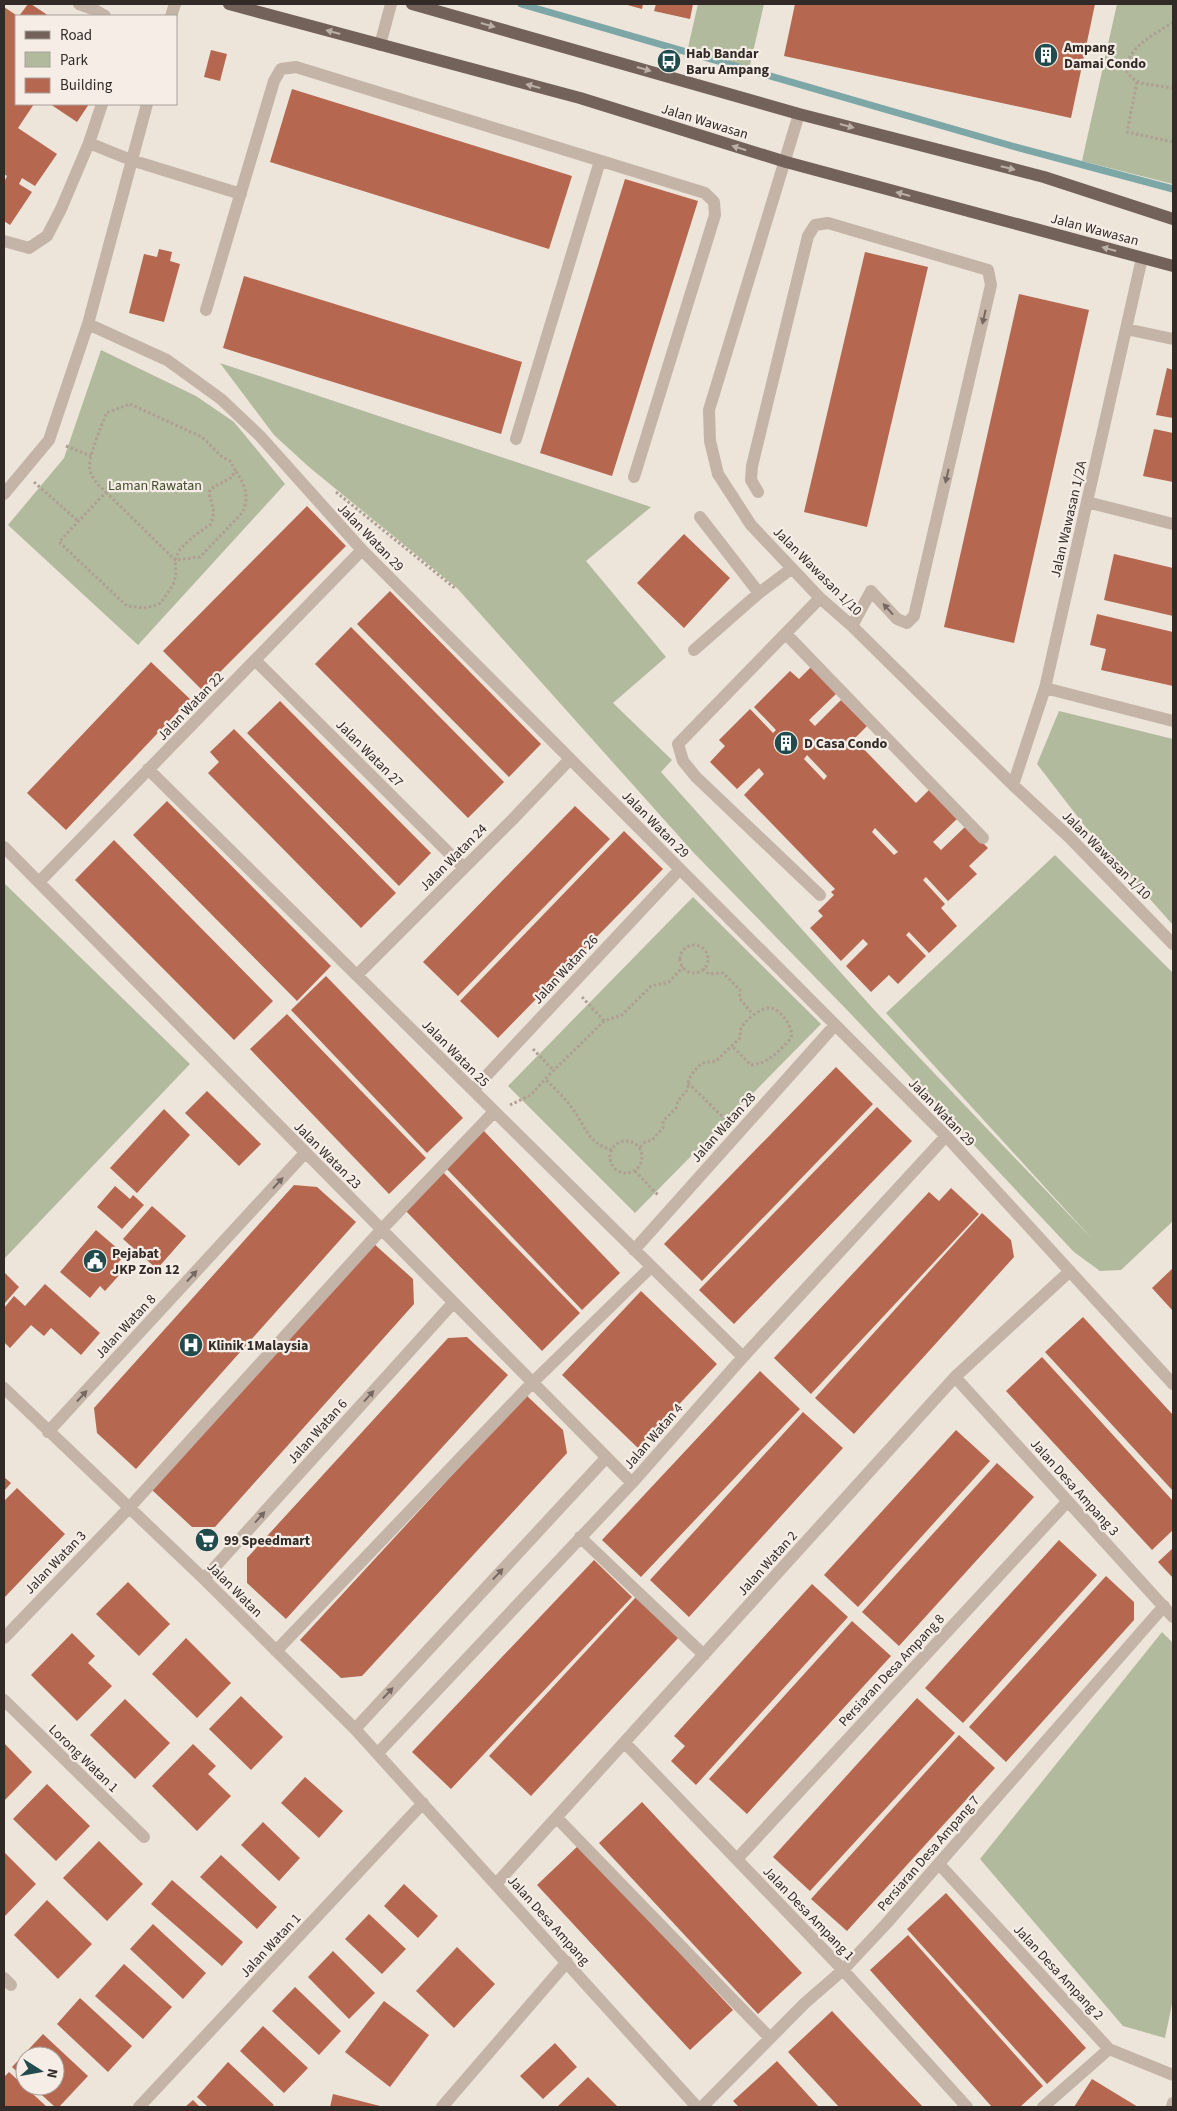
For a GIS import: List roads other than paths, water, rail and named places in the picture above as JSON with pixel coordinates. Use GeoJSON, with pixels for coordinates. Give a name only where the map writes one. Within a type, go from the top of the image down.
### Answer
{"type":"FeatureCollection","features":[{"type":"Feature","properties":{"kind":"main road","name":"Jalan Wawasan"},"geometry":{"type":"LineString","coordinates":[[229,4],[580,98],[786,162],[1173,266]]}},
{"type":"Feature","properties":{"kind":"main road"},"geometry":{"type":"LineString","coordinates":[[412,4],[439,8],[800,114],[1044,177],[1173,219]]}},
{"type":"Feature","properties":{"kind":"street"},"geometry":{"type":"LineString","coordinates":[[79,4],[93,8],[104,15]]}},
{"type":"Feature","properties":{"kind":"street"},"geometry":{"type":"LineString","coordinates":[[380,45],[391,4]]}},
{"type":"Feature","properties":{"kind":"street"},"geometry":{"type":"LineString","coordinates":[[206,310],[274,82],[281,69],[296,67],[705,193],[714,202],[715,214],[634,477]]}},
{"type":"Feature","properties":{"kind":"street"},"geometry":{"type":"LineString","coordinates":[[4,241],[29,248],[47,236],[61,209],[102,105]]}},
{"type":"Feature","properties":{"kind":"street"},"geometry":{"type":"LineString","coordinates":[[4,494],[49,440],[88,324],[147,105]]}},
{"type":"Feature","properties":{"kind":"street","name":"Jalan Wawasan 1/10"},"geometry":{"type":"LineString","coordinates":[[800,114],[709,410],[710,441],[718,474],[751,525],[791,569],[1070,838],[1173,944]]}},
{"type":"Feature","properties":{"kind":"street"},"geometry":{"type":"LineString","coordinates":[[88,143],[131,160],[241,194]]}},
{"type":"Feature","properties":{"kind":"street"},"geometry":{"type":"LineString","coordinates":[[516,439],[600,161]]}},
{"type":"Feature","properties":{"kind":"street"},"geometry":{"type":"LineString","coordinates":[[758,492],[751,480],[752,466],[808,236],[815,225],[828,223],[988,270],[991,285],[914,616],[907,622],[897,619],[871,591],[852,626]]}},
{"type":"Feature","properties":{"kind":"street","name":"Jalan Wawasan 1/2A"},"geometry":{"type":"LineString","coordinates":[[1013,785],[1045,688],[1142,258]]}},
{"type":"Feature","properties":{"kind":"street","name":"Jalan Watan 29"},"geometry":{"type":"LineString","coordinates":[[88,324],[167,360],[221,399],[260,436],[362,550],[946,1136],[1173,1384]]}},
{"type":"Feature","properties":{"kind":"street"},"geometry":{"type":"LineString","coordinates":[[1126,329],[1173,339]]}},
{"type":"Feature","properties":{"kind":"street"},"geometry":{"type":"LineString","coordinates":[[1087,502],[1173,524]]}},
{"type":"Feature","properties":{"kind":"street"},"geometry":{"type":"LineString","coordinates":[[700,517],[759,593]]}},
{"type":"Feature","properties":{"kind":"street","name":"Jalan Watan 22"},"geometry":{"type":"LineString","coordinates":[[39,882],[362,550]]}},
{"type":"Feature","properties":{"kind":"street"},"geometry":{"type":"LineString","coordinates":[[694,650],[759,593],[791,569]]}},
{"type":"Feature","properties":{"kind":"street"},"geometry":{"type":"LineString","coordinates":[[820,598],[678,744],[683,761],[696,777],[820,895]]}},
{"type":"Feature","properties":{"kind":"street"},"geometry":{"type":"LineString","coordinates":[[786,634],[983,838]]}},
{"type":"Feature","properties":{"kind":"street","name":"Jalan Watan 27"},"geometry":{"type":"LineString","coordinates":[[255,660],[464,868]]}},
{"type":"Feature","properties":{"kind":"street"},"geometry":{"type":"LineString","coordinates":[[1045,688],[1173,721]]}},
{"type":"Feature","properties":{"kind":"street","name":"Jalan Watan 24"},"geometry":{"type":"LineString","coordinates":[[357,975],[570,759]]}},
{"type":"Feature","properties":{"kind":"street","name":"Jalan Watan 25"},"geometry":{"type":"LineString","coordinates":[[148,769],[743,1357]]}},
{"type":"Feature","properties":{"kind":"street","name":"Jalan Watan 23"},"geometry":{"type":"LineString","coordinates":[[4,847],[632,1483]]}},
{"type":"Feature","properties":{"kind":"street","name":"Jalan Watan 26"},"geometry":{"type":"LineString","coordinates":[[473,1090],[680,869]]}},
{"type":"Feature","properties":{"kind":"street","name":"Jalan Watan 28"},"geometry":{"type":"LineString","coordinates":[[634,1250],[835,1025]]}},
{"type":"Feature","properties":{"kind":"street","name":"Jalan Watan 3"},"geometry":{"type":"LineString","coordinates":[[4,1638],[129,1508],[381,1230],[494,1112]]}},
{"type":"Feature","properties":{"kind":"street","name":"Jalan Watan 4"},"geometry":{"type":"LineString","coordinates":[[378,1753],[632,1483],[743,1357],[946,1136]]}},
{"type":"Feature","properties":{"kind":"street","name":"Jalan Watan 8"},"geometry":{"type":"LineString","coordinates":[[48,1432],[305,1153]]}},
{"type":"Feature","properties":{"kind":"street"},"geometry":{"type":"LineString","coordinates":[[276,1651],[532,1383],[651,1267]]}},
{"type":"Feature","properties":{"kind":"street","name":"Jalan Watan 2"},"geometry":{"type":"LineString","coordinates":[[496,1884],[955,1377],[1070,1271]]}},
{"type":"Feature","properties":{"kind":"street","name":"Jalan Watan 6"},"geometry":{"type":"LineString","coordinates":[[204,1579],[453,1303]]}},
{"type":"Feature","properties":{"kind":"street","name":"Jalan Desa Ampang 3"},"geometry":{"type":"LineString","coordinates":[[955,1377],[1173,1617]]}},
{"type":"Feature","properties":{"kind":"street","name":"Jalan Watan"},"geometry":{"type":"LineString","coordinates":[[4,1388],[204,1579],[378,1753]]}},
{"type":"Feature","properties":{"kind":"street","name":"Jalan Watan 4"},"geometry":{"type":"LineString","coordinates":[[355,1729],[606,1458]]}},
{"type":"Feature","properties":{"kind":"street","name":"Persiaran Desa Ampang 8"},"geometry":{"type":"LineString","coordinates":[[737,1859],[1067,1502]]}},
{"type":"Feature","properties":{"kind":"street"},"geometry":{"type":"LineString","coordinates":[[580,1537],[704,1656]]}},
{"type":"Feature","properties":{"kind":"street","name":"Persiaran Desa Ampang 7"},"geometry":{"type":"LineString","coordinates":[[702,2107],[805,2003],[843,1970],[939,1864],[1164,1606]]}},
{"type":"Feature","properties":{"kind":"street","name":"Lorong Watan 1"},"geometry":{"type":"LineString","coordinates":[[4,1700],[144,1837]]}},
{"type":"Feature","properties":{"kind":"street","name":"Jalan Desa Ampang 1"},"geometry":{"type":"LineString","coordinates":[[625,1743],[843,1970],[967,2107]]}},
{"type":"Feature","properties":{"kind":"street","name":"Jalan Desa Ampang"},"geometry":{"type":"LineString","coordinates":[[378,1753],[698,2107]]}},
{"type":"Feature","properties":{"kind":"street","name":"Jalan Watan 1"},"geometry":{"type":"LineString","coordinates":[[139,2107],[423,1803]]}},
{"type":"Feature","properties":{"kind":"street"},"geometry":{"type":"LineString","coordinates":[[557,1818],[770,2038]]}},
{"type":"Feature","properties":{"kind":"street","name":"Jalan Desa Ampang 2"},"geometry":{"type":"LineString","coordinates":[[939,1864],[1109,2049],[1173,2075]]}},
{"type":"Feature","properties":{"kind":"street"},"geometry":{"type":"LineString","coordinates":[[442,2107],[567,1962]]}},
{"type":"Feature","properties":{"kind":"street"},"geometry":{"type":"LineString","coordinates":[[1043,2107],[1109,2049]]}},
{"type":"Feature","properties":{"kind":"street"},"geometry":{"type":"LineString","coordinates":[[1172,2107],[1173,2103]]}},
{"type":"Feature","properties":{"kind":"waterway"},"geometry":{"type":"LineString","coordinates":[[521,4],[1012,146],[1173,189]]}},
{"type":"Feature","properties":{"kind":"place","name":"Ampang Damai Condo"},"geometry":{"type":"Point","coordinates":[1046,55]}},
{"type":"Feature","properties":{"kind":"place","name":"Hab Bandar Baru Ampang"},"geometry":{"type":"Point","coordinates":[669,61]}},
{"type":"Feature","properties":{"kind":"place","name":"D Casa Condo"},"geometry":{"type":"Point","coordinates":[786,743]}},
{"type":"Feature","properties":{"kind":"place","name":"Pejabat JKP Zon 12"},"geometry":{"type":"Point","coordinates":[95,1261]}},
{"type":"Feature","properties":{"kind":"place","name":"Klinik 1Malaysia"},"geometry":{"type":"Point","coordinates":[191,1345]}},
{"type":"Feature","properties":{"kind":"place","name":"99 Speedmart"},"geometry":{"type":"Point","coordinates":[207,1540]}},
{"type":"Feature","properties":{"kind":"park label","name":"Laman Rawatan"},"geometry":{"type":"Point","coordinates":[155,485]}}]}
